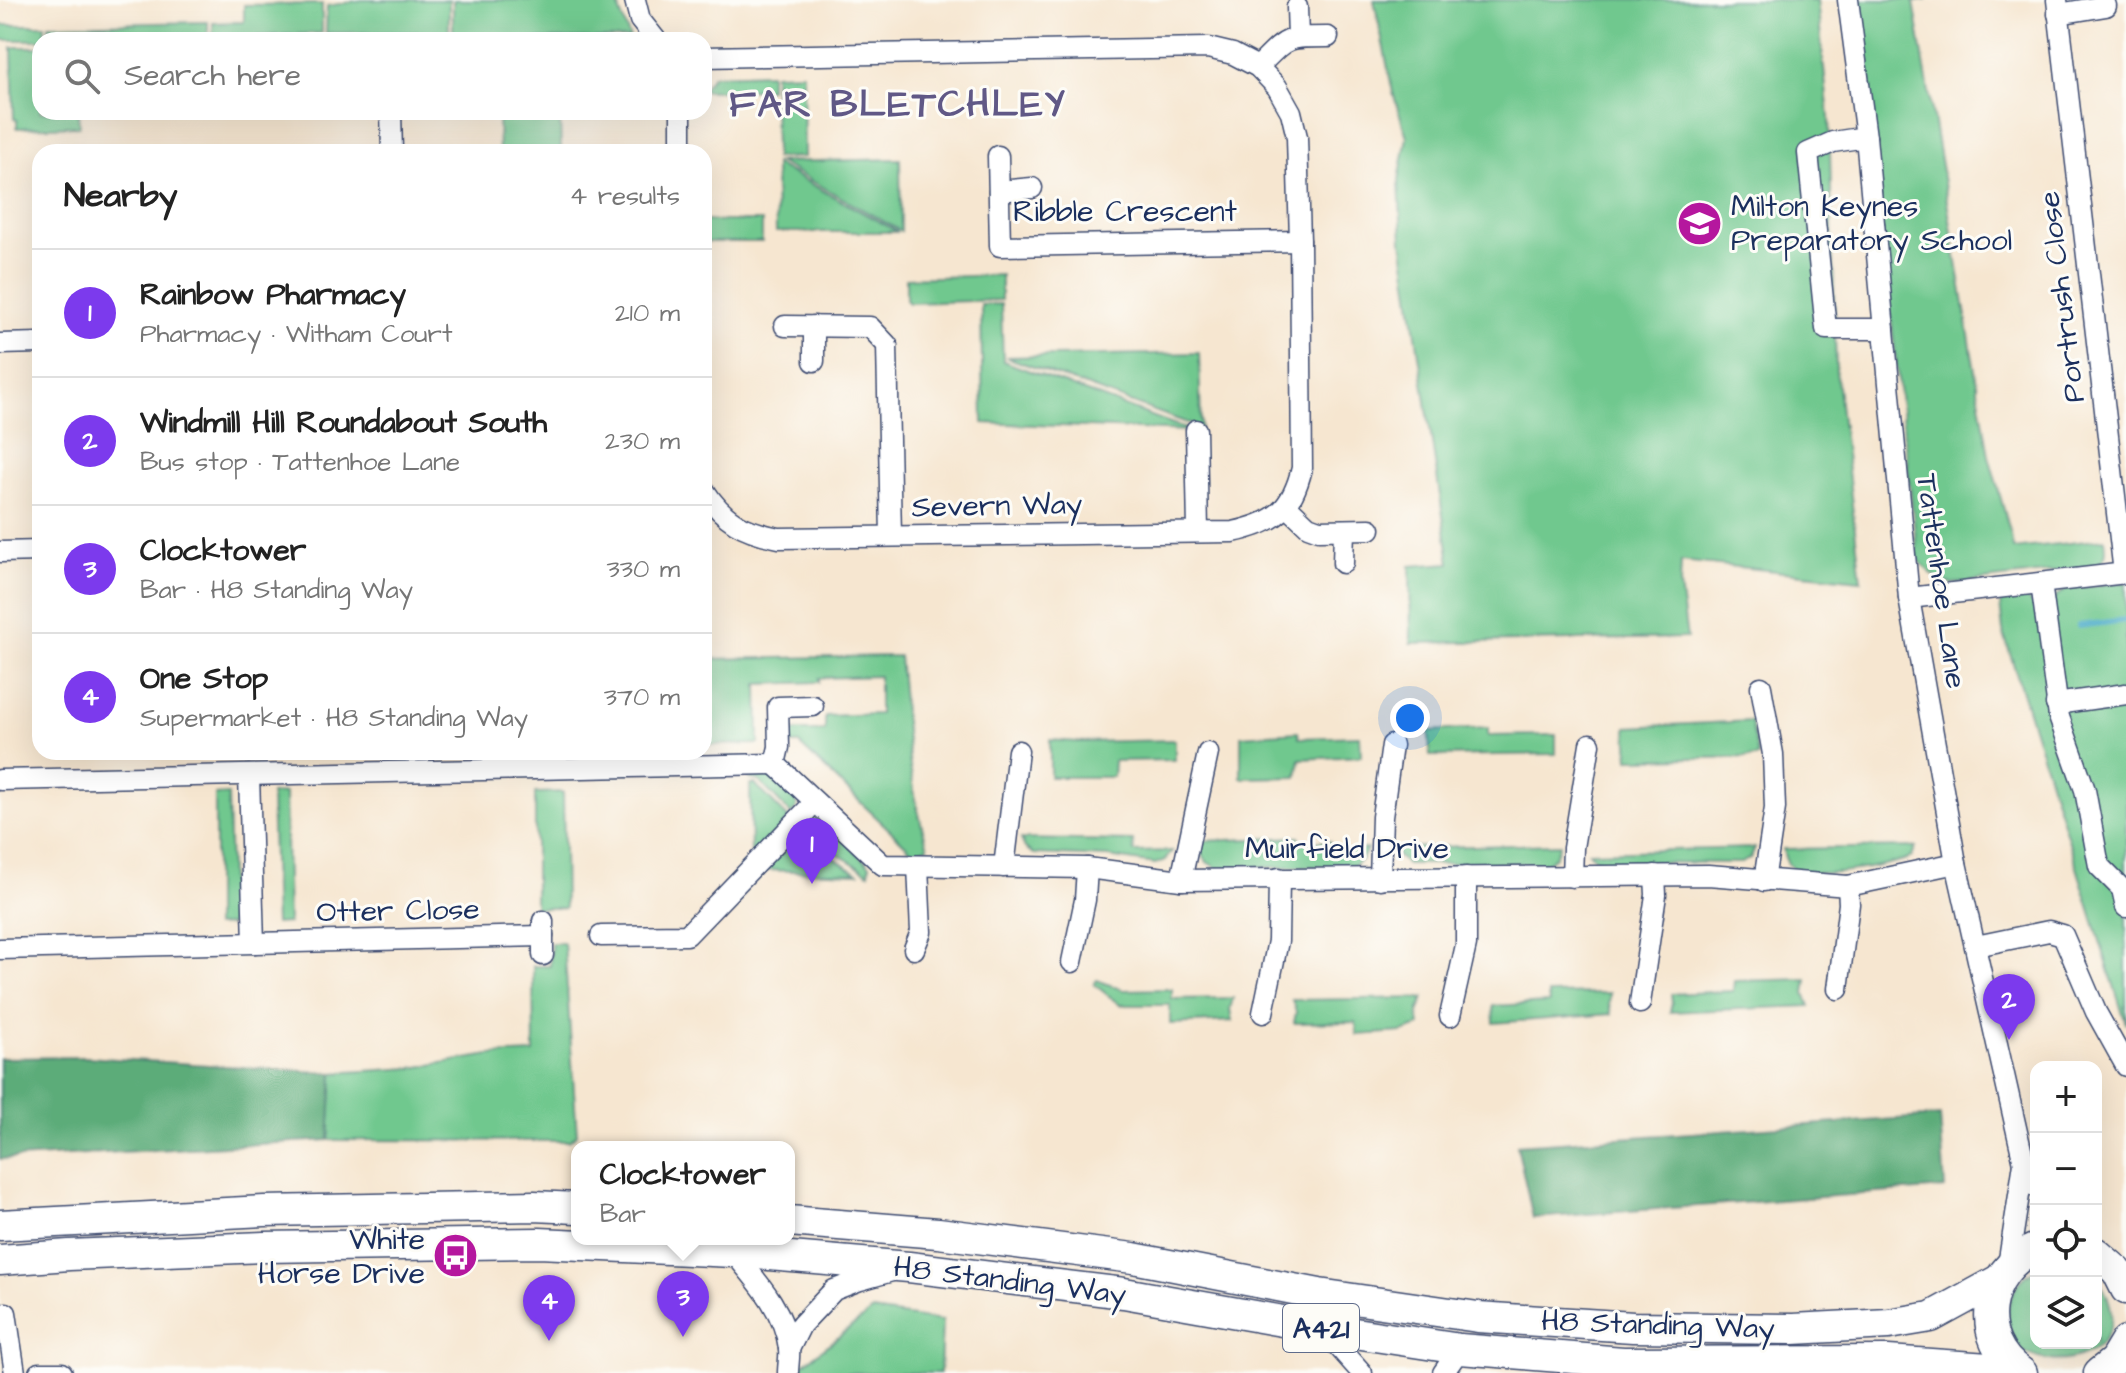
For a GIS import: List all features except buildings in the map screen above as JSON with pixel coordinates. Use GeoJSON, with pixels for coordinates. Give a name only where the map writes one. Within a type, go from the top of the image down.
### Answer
{"type":"FeatureCollection","features":[{"type":"Feature","properties":{"kind":"highway"},"geometry":{"type":"LineString","coordinates":[[0,1225],[264,1211],[571,1208]]}},
{"type":"Feature","properties":{"kind":"highway","name":"H8 Standing Way"},"geometry":{"type":"LineString","coordinates":[[795,1221],[938,1233],[1133,1258],[1319,1294],[1478,1317],[1633,1327],[1793,1329],[1889,1324],[1931,1317],[2003,1273]]}},
{"type":"Feature","properties":{"kind":"highway","name":"H8 Standing Way"},"geometry":{"type":"LineString","coordinates":[[0,1260],[264,1247],[571,1244]]}},
{"type":"Feature","properties":{"kind":"highway","name":"H8 Standing Way"},"geometry":{"type":"LineString","coordinates":[[598,1245],[733,1252],[909,1267],[1124,1293],[1322,1328],[1452,1361],[1888,1361],[2019,1371]]}},
{"type":"Feature","properties":{"kind":"highway","name":"A421"},"geometry":{"type":"LineString","coordinates":[[2019,1371],[2000,1352],[1991,1329],[1990,1305],[2003,1273],[2023,1253],[2030,1250]]}},
{"type":"Feature","properties":{"kind":"highway"},"geometry":{"type":"LineString","coordinates":[[2107,1257],[2126,1289]]}},
{"type":"Feature","properties":{"kind":"street"},"geometry":{"type":"LineString","coordinates":[[635,0],[640,20],[650,32]]}},
{"type":"Feature","properties":{"kind":"street","name":"Tattenhoe Lane"},"geometry":{"type":"LineString","coordinates":[[1848,0],[1866,137],[1909,598],[1956,863],[2024,1163],[2030,1175]]}},
{"type":"Feature","properties":{"kind":"street"},"geometry":{"type":"LineString","coordinates":[[1297,7],[1298,37]]}},
{"type":"Feature","properties":{"kind":"street","name":"Portrush Close"},"geometry":{"type":"LineString","coordinates":[[2106,8],[2057,7],[2125,573]]}},
{"type":"Feature","properties":{"kind":"street"},"geometry":{"type":"LineString","coordinates":[[1258,67],[1284,41],[1298,37],[1328,37]]}},
{"type":"Feature","properties":{"kind":"street"},"geometry":{"type":"LineString","coordinates":[[712,57],[1208,48],[1233,54],[1258,67],[1277,87],[1291,112],[1297,137],[1302,468],[1297,488],[1287,506],[1308,526],[1319,530],[1370,529]]}},
{"type":"Feature","properties":{"kind":"street"},"geometry":{"type":"LineString","coordinates":[[391,120],[392,144]]}},
{"type":"Feature","properties":{"kind":"street"},"geometry":{"type":"LineString","coordinates":[[681,120],[681,144]]}},
{"type":"Feature","properties":{"kind":"street"},"geometry":{"type":"LineString","coordinates":[[1866,137],[1833,142],[1808,153],[1826,329],[1884,329]]}},
{"type":"Feature","properties":{"kind":"street","name":"Ribble Crescent"},"geometry":{"type":"LineString","coordinates":[[998,156],[1000,246],[1300,241]]}},
{"type":"Feature","properties":{"kind":"street","name":"Ribble Crescent"},"geometry":{"type":"LineString","coordinates":[[999,191],[1032,188]]}},
{"type":"Feature","properties":{"kind":"street"},"geometry":{"type":"LineString","coordinates":[[785,326],[870,327],[887,345],[891,536]]}},
{"type":"Feature","properties":{"kind":"street"},"geometry":{"type":"LineString","coordinates":[[814,326],[814,361]]}},
{"type":"Feature","properties":{"kind":"street"},"geometry":{"type":"LineString","coordinates":[[0,344],[32,343]]}},
{"type":"Feature","properties":{"kind":"street"},"geometry":{"type":"LineString","coordinates":[[1196,430],[1198,531]]}},
{"type":"Feature","properties":{"kind":"street","name":"Severn Way"},"geometry":{"type":"LineString","coordinates":[[712,505],[731,521],[754,533],[779,538],[1233,532],[1253,528],[1272,519],[1287,506]]}},
{"type":"Feature","properties":{"kind":"street"},"geometry":{"type":"LineString","coordinates":[[1343,563],[1344,530]]}},
{"type":"Feature","properties":{"kind":"street"},"geometry":{"type":"LineString","coordinates":[[0,552],[32,551]]}},
{"type":"Feature","properties":{"kind":"street"},"geometry":{"type":"LineString","coordinates":[[1909,598],[2125,573]]}},
{"type":"Feature","properties":{"kind":"street"},"geometry":{"type":"LineString","coordinates":[[2041,583],[2056,704],[2085,790],[2099,866],[2125,894]]}},
{"type":"Feature","properties":{"kind":"street"},"geometry":{"type":"LineString","coordinates":[[1761,687],[1773,754],[1775,808],[1764,881]]}},
{"type":"Feature","properties":{"kind":"street"},"geometry":{"type":"LineString","coordinates":[[2056,704],[2126,694]]}},
{"type":"Feature","properties":{"kind":"street"},"geometry":{"type":"LineString","coordinates":[[0,780],[775,764],[779,747],[778,707],[813,706]]}},
{"type":"Feature","properties":{"kind":"street"},"geometry":{"type":"LineString","coordinates":[[1572,877],[1573,848],[1590,744]]}},
{"type":"Feature","properties":{"kind":"street"},"geometry":{"type":"LineString","coordinates":[[1380,879],[1382,817],[1392,745]]}},
{"type":"Feature","properties":{"kind":"street"},"geometry":{"type":"LineString","coordinates":[[1004,867],[1018,751]]}},
{"type":"Feature","properties":{"kind":"street"},"geometry":{"type":"LineString","coordinates":[[1181,880],[1208,753]]}},
{"type":"Feature","properties":{"kind":"street","name":"Muirfield Drive"},"geometry":{"type":"LineString","coordinates":[[775,764],[883,865],[1087,868],[1181,880],[1708,875],[1848,886],[1956,863]]}},
{"type":"Feature","properties":{"kind":"street"},"geometry":{"type":"LineString","coordinates":[[249,775],[254,943]]}},
{"type":"Feature","properties":{"kind":"street"},"geometry":{"type":"LineString","coordinates":[[601,936],[687,935],[815,802]]}},
{"type":"Feature","properties":{"kind":"street"},"geometry":{"type":"LineString","coordinates":[[914,949],[921,932],[918,866]]}},
{"type":"Feature","properties":{"kind":"street"},"geometry":{"type":"LineString","coordinates":[[1072,962],[1085,900],[1087,868]]}},
{"type":"Feature","properties":{"kind":"street"},"geometry":{"type":"LineString","coordinates":[[1640,1003],[1656,895],[1655,875]]}},
{"type":"Feature","properties":{"kind":"street"},"geometry":{"type":"LineString","coordinates":[[1450,1016],[1466,945],[1466,877]]}},
{"type":"Feature","properties":{"kind":"street"},"geometry":{"type":"LineString","coordinates":[[1263,1013],[1278,941],[1279,878]]}},
{"type":"Feature","properties":{"kind":"street"},"geometry":{"type":"LineString","coordinates":[[1838,989],[1849,904],[1848,886]]}},
{"type":"Feature","properties":{"kind":"street"},"geometry":{"type":"LineString","coordinates":[[1976,946],[2049,931],[2063,935],[2096,1012],[2126,1066]]}},
{"type":"Feature","properties":{"kind":"street","name":"Otter Close"},"geometry":{"type":"LineString","coordinates":[[0,949],[543,937]]}},
{"type":"Feature","properties":{"kind":"street","name":"Tattenhoe Lane"},"geometry":{"type":"LineString","coordinates":[[2003,1273],[2024,1163]]}},
{"type":"Feature","properties":{"kind":"street"},"geometry":{"type":"LineString","coordinates":[[733,1252],[767,1294],[782,1321],[789,1349],[788,1373]]}},
{"type":"Feature","properties":{"kind":"street"},"geometry":{"type":"LineString","coordinates":[[789,1349],[801,1325],[834,1290],[909,1267]]}},
{"type":"Feature","properties":{"kind":"street"},"geometry":{"type":"LineString","coordinates":[[6,1313],[15,1373]]}},
{"type":"Feature","properties":{"kind":"street"},"geometry":{"type":"LineString","coordinates":[[1322,1328],[1362,1373]]}},
{"type":"Feature","properties":{"kind":"street"},"geometry":{"type":"LineString","coordinates":[[39,1373],[62,1373]]}},
{"type":"Feature","properties":{"kind":"green space"},"geometry":{"type":"Polygon","coordinates":[[[362,0],[449,0],[449,32],[326,32],[327,6],[362,0]]]}},
{"type":"Feature","properties":{"kind":"green space"},"geometry":{"type":"Polygon","coordinates":[[[453,0],[618,0],[628,32],[453,32],[453,0]]]}},
{"type":"Feature","properties":{"kind":"green space"},"geometry":{"type":"Polygon","coordinates":[[[1374,0],[1817,0],[1829,117],[1836,370],[1861,580],[1681,561],[1680,586],[1687,638],[1411,643],[1410,566],[1450,563],[1402,241],[1399,180],[1407,137],[1393,93],[1374,0]]]}},
{"type":"Feature","properties":{"kind":"green space"},"geometry":{"type":"Polygon","coordinates":[[[1856,0],[1927,0],[1914,2],[1989,456],[2013,549],[2105,539],[2105,554],[2096,567],[1951,584],[1925,568],[1918,559],[1856,0]]]}},
{"type":"Feature","properties":{"kind":"green space"},"geometry":{"type":"Polygon","coordinates":[[[322,4],[322,32],[213,32],[213,23],[244,22],[244,5],[322,4]]]}},
{"type":"Feature","properties":{"kind":"green space"},"geometry":{"type":"Polygon","coordinates":[[[208,22],[208,32],[49,32],[49,25],[208,22]]]}},
{"type":"Feature","properties":{"kind":"green space"},"geometry":{"type":"Polygon","coordinates":[[[0,25],[45,25],[45,32],[32,32],[32,40],[0,40],[0,25]]]}},
{"type":"Feature","properties":{"kind":"green space"},"geometry":{"type":"Polygon","coordinates":[[[12,47],[32,47],[32,120],[79,120],[79,126],[17,128],[17,120],[14,119],[12,47]]]}},
{"type":"Feature","properties":{"kind":"green space"},"geometry":{"type":"Polygon","coordinates":[[[770,73],[770,89],[712,91],[713,75],[770,73]]]}},
{"type":"Feature","properties":{"kind":"green space"},"geometry":{"type":"Polygon","coordinates":[[[803,73],[804,157],[775,158],[774,74],[803,73]]]}},
{"type":"Feature","properties":{"kind":"green space"},"geometry":{"type":"Polygon","coordinates":[[[498,120],[560,120],[561,144],[499,144],[498,120]]]}},
{"type":"Feature","properties":{"kind":"green space"},"geometry":{"type":"Polygon","coordinates":[[[900,159],[901,231],[778,162],[900,159]]]}},
{"type":"Feature","properties":{"kind":"green space"},"geometry":{"type":"Polygon","coordinates":[[[775,164],[898,232],[776,232],[775,164]]]}},
{"type":"Feature","properties":{"kind":"green space"},"geometry":{"type":"Polygon","coordinates":[[[712,221],[762,221],[762,242],[712,242],[712,221]]]}},
{"type":"Feature","properties":{"kind":"green space"},"geometry":{"type":"Polygon","coordinates":[[[1001,275],[1001,300],[909,303],[906,300],[906,278],[1001,275]]]}},
{"type":"Feature","properties":{"kind":"green space"},"geometry":{"type":"Polygon","coordinates":[[[1001,304],[1003,361],[1192,431],[983,423],[981,305],[1001,304]]]}},
{"type":"Feature","properties":{"kind":"green space"},"geometry":{"type":"Polygon","coordinates":[[[1199,353],[1201,428],[1006,357],[1199,353]]]}},
{"type":"Feature","properties":{"kind":"green space"},"geometry":{"type":"Polygon","coordinates":[[[2126,582],[2126,1024],[2003,631],[2000,603],[2005,597],[2018,594],[2036,610],[2052,606],[2057,595],[2068,589],[2126,582]]]}},
{"type":"Feature","properties":{"kind":"green space"},"geometry":{"type":"Polygon","coordinates":[[[899,656],[912,776],[928,847],[913,852],[799,744],[784,744],[784,731],[825,731],[825,716],[879,714],[879,676],[758,684],[759,744],[712,745],[712,659],[899,656]]]}},
{"type":"Feature","properties":{"kind":"green space"},"geometry":{"type":"Polygon","coordinates":[[[1751,721],[1758,757],[1629,759],[1627,727],[1751,721]]]}},
{"type":"Feature","properties":{"kind":"green space"},"geometry":{"type":"Polygon","coordinates":[[[1488,728],[1488,736],[1556,735],[1556,754],[1430,756],[1429,731],[1488,728]]]}},
{"type":"Feature","properties":{"kind":"green space"},"geometry":{"type":"Polygon","coordinates":[[[1298,732],[1299,738],[1360,736],[1361,756],[1300,759],[1297,777],[1241,778],[1241,736],[1298,732]]]}},
{"type":"Feature","properties":{"kind":"green space"},"geometry":{"type":"Polygon","coordinates":[[[1050,740],[1175,740],[1175,760],[1114,761],[1113,777],[1050,777],[1050,740]]]}},
{"type":"Feature","properties":{"kind":"green space"},"geometry":{"type":"Polygon","coordinates":[[[749,772],[771,773],[796,795],[797,807],[792,815],[758,780],[750,779],[749,772]]]}},
{"type":"Feature","properties":{"kind":"green space"},"geometry":{"type":"Polygon","coordinates":[[[750,784],[755,784],[789,819],[751,857],[750,784]]]}},
{"type":"Feature","properties":{"kind":"green space"},"geometry":{"type":"Polygon","coordinates":[[[563,792],[565,908],[535,908],[535,793],[563,792]]]}},
{"type":"Feature","properties":{"kind":"green space"},"geometry":{"type":"Polygon","coordinates":[[[285,793],[288,923],[275,924],[271,794],[285,793]]]}},
{"type":"Feature","properties":{"kind":"green space"},"geometry":{"type":"Polygon","coordinates":[[[228,794],[231,925],[215,926],[215,795],[228,794]]]}},
{"type":"Feature","properties":{"kind":"green space"},"geometry":{"type":"Polygon","coordinates":[[[811,819],[827,825],[870,865],[869,873],[828,848],[802,825],[811,819]]]}},
{"type":"Feature","properties":{"kind":"green space"},"geometry":{"type":"Polygon","coordinates":[[[802,833],[825,852],[858,873],[766,870],[802,833]]]}},
{"type":"Feature","properties":{"kind":"green space"},"geometry":{"type":"Polygon","coordinates":[[[1299,837],[1300,843],[1330,841],[1331,851],[1367,849],[1362,859],[1353,866],[1217,868],[1207,862],[1200,850],[1203,841],[1299,837]]]}},
{"type":"Feature","properties":{"kind":"green space"},"geometry":{"type":"Polygon","coordinates":[[[1021,839],[1133,841],[1134,852],[1172,851],[1165,860],[1155,864],[1108,857],[1034,854],[1025,848],[1021,839]]]}},
{"type":"Feature","properties":{"kind":"green space"},"geometry":{"type":"Polygon","coordinates":[[[1560,844],[1555,857],[1547,863],[1407,864],[1398,857],[1394,848],[1560,844]]]}},
{"type":"Feature","properties":{"kind":"green space"},"geometry":{"type":"Polygon","coordinates":[[[1916,847],[1912,857],[1901,861],[1831,873],[1800,871],[1790,866],[1783,849],[1916,847]]]}},
{"type":"Feature","properties":{"kind":"green space"},"geometry":{"type":"Polygon","coordinates":[[[1755,848],[1751,857],[1742,863],[1603,862],[1589,852],[1755,848]]]}},
{"type":"Feature","properties":{"kind":"green space"},"geometry":{"type":"Polygon","coordinates":[[[551,943],[564,943],[577,1135],[569,1141],[329,1140],[333,1073],[412,1068],[490,1055],[534,1053],[533,966],[550,966],[551,943]]]}},
{"type":"Feature","properties":{"kind":"green space"},"geometry":{"type":"Polygon","coordinates":[[[1807,979],[1805,993],[1810,1006],[1670,1012],[1671,994],[1733,991],[1734,981],[1807,979]]]}},
{"type":"Feature","properties":{"kind":"green space"},"geometry":{"type":"Polygon","coordinates":[[[1097,980],[1123,990],[1172,989],[1172,999],[1233,998],[1230,1009],[1232,1021],[1170,1024],[1170,1005],[1120,1005],[1094,984],[1097,980]]]}},
{"type":"Feature","properties":{"kind":"green space"},"geometry":{"type":"Polygon","coordinates":[[[1610,993],[1611,1014],[1494,1023],[1493,1006],[1549,1003],[1548,994],[1610,993]]]}},
{"type":"Feature","properties":{"kind":"green space"},"geometry":{"type":"Polygon","coordinates":[[[1424,998],[1418,1012],[1420,1026],[1402,1032],[1357,1035],[1356,1022],[1294,1023],[1296,1012],[1292,1000],[1424,998]]]}},
{"type":"Feature","properties":{"kind":"green space"},"geometry":{"type":"Polygon","coordinates":[[[86,1057],[333,1073],[329,1140],[0,1159],[0,1058],[86,1057]]]}},
{"type":"Feature","properties":{"kind":"green space"},"geometry":{"type":"Polygon","coordinates":[[[1940,1116],[1945,1188],[1533,1218],[1517,1145],[1940,1116]]]}},
{"type":"Feature","properties":{"kind":"green space"},"geometry":{"type":"Polygon","coordinates":[[[2030,1273],[2030,1349],[2094,1349],[2085,1355],[2054,1360],[2038,1358],[2020,1348],[2008,1319],[2010,1300],[2030,1273]]]}},
{"type":"Feature","properties":{"kind":"green space"},"geometry":{"type":"Polygon","coordinates":[[[2102,1286],[2110,1305],[2111,1322],[2102,1341],[2102,1286]]]}},
{"type":"Feature","properties":{"kind":"green space"},"geometry":{"type":"Polygon","coordinates":[[[872,1311],[942,1321],[940,1373],[802,1373],[802,1365],[872,1311]]]}},
{"type":"Feature","properties":{"kind":"waterway"},"geometry":{"type":"LineString","coordinates":[[2079,626],[2126,620]]}},
{"type":"Feature","properties":{"kind":"place","name":"Milton Keynes Preparatory School"},"geometry":{"type":"Point","coordinates":[1700,223]}},
{"type":"Feature","properties":{"kind":"place","name":"Rainbow Pharmacy"},"geometry":{"type":"Point","coordinates":[812,884]}},
{"type":"Feature","properties":{"kind":"place","name":"Windmill Hill Roundabout South"},"geometry":{"type":"Point","coordinates":[2009,1040]}},
{"type":"Feature","properties":{"kind":"place","name":"White Horse Drive"},"geometry":{"type":"Point","coordinates":[456,1256]}},
{"type":"Feature","properties":{"kind":"place","name":"Clocktower"},"geometry":{"type":"Point","coordinates":[683,1337]}},
{"type":"Feature","properties":{"kind":"place","name":"One Stop"},"geometry":{"type":"Point","coordinates":[549,1341]}},
{"type":"Feature","properties":{"kind":"district","name":"FAR BLETCHLEY"},"geometry":{"type":"Point","coordinates":[898,103]}}]}
